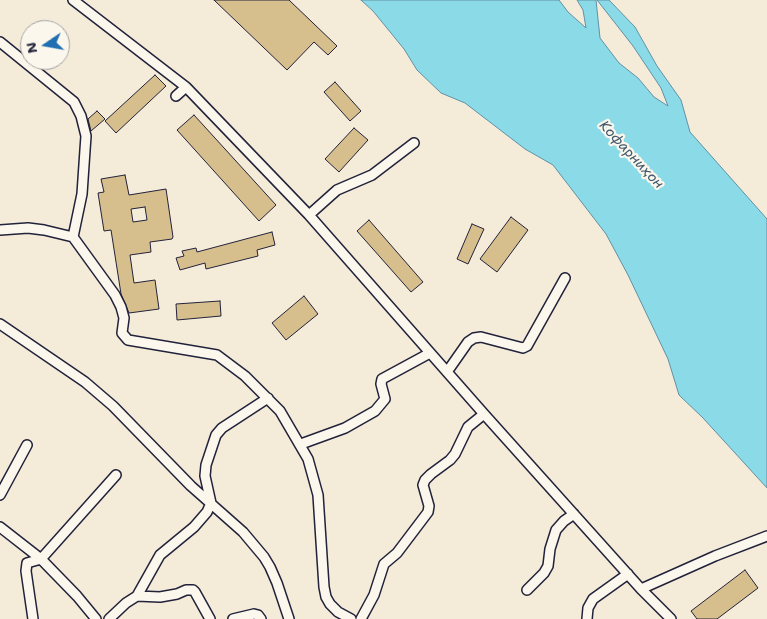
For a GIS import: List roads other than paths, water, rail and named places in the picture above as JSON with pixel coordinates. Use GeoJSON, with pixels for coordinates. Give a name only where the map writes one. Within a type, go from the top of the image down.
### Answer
{"type":"FeatureCollection","features":[{"type":"Feature","properties":{"kind":"street"},"geometry":{"type":"LineString","coordinates":[[73,0],[186,87],[310,215],[484,414],[641,589],[671,619]]}},
{"type":"Feature","properties":{"kind":"street"},"geometry":{"type":"LineString","coordinates":[[0,42],[74,102],[81,116],[85,129],[86,143],[82,194],[72,237]]}},
{"type":"Feature","properties":{"kind":"street"},"geometry":{"type":"LineString","coordinates":[[176,96],[186,87]]}},
{"type":"Feature","properties":{"kind":"street"},"geometry":{"type":"LineString","coordinates":[[310,215],[337,190],[372,175],[414,143]]}},
{"type":"Feature","properties":{"kind":"street"},"geometry":{"type":"LineString","coordinates":[[0,230],[28,228],[72,237],[116,294],[124,318],[122,333],[128,340],[217,355],[230,363],[280,411],[301,444],[308,459],[318,495],[326,597],[338,612],[351,619]]}},
{"type":"Feature","properties":{"kind":"street"},"geometry":{"type":"LineString","coordinates":[[447,372],[468,342],[474,338],[481,337],[523,348],[527,346],[566,278]]}},
{"type":"Feature","properties":{"kind":"street"},"geometry":{"type":"LineString","coordinates":[[0,324],[85,382],[112,406],[191,486],[243,532],[264,557],[277,583],[289,619]]}},
{"type":"Feature","properties":{"kind":"street"},"geometry":{"type":"LineString","coordinates":[[301,444],[345,428],[375,411],[384,403],[385,399],[381,384],[382,379],[430,353]]}},
{"type":"Feature","properties":{"kind":"street"},"geometry":{"type":"LineString","coordinates":[[109,619],[126,603],[137,596],[160,555],[202,519],[211,503],[205,476],[206,465],[216,435],[222,428],[268,398]]}},
{"type":"Feature","properties":{"kind":"street"},"geometry":{"type":"LineString","coordinates":[[361,619],[374,595],[384,564],[398,553],[428,512],[429,506],[423,485],[425,480],[450,460],[455,454],[468,427],[484,414]]}},
{"type":"Feature","properties":{"kind":"street"},"geometry":{"type":"LineString","coordinates":[[0,495],[27,445]]}},
{"type":"Feature","properties":{"kind":"street"},"geometry":{"type":"LineString","coordinates":[[33,619],[26,567],[30,561],[41,559],[116,475]]}},
{"type":"Feature","properties":{"kind":"street"},"geometry":{"type":"LineString","coordinates":[[527,590],[544,573],[548,566],[550,549],[556,530],[574,514]]}},
{"type":"Feature","properties":{"kind":"street"},"geometry":{"type":"LineString","coordinates":[[0,527],[41,559],[77,596],[96,619]]}},
{"type":"Feature","properties":{"kind":"street"},"geometry":{"type":"LineString","coordinates":[[641,589],[715,556],[767,536]]}},
{"type":"Feature","properties":{"kind":"street"},"geometry":{"type":"LineString","coordinates":[[588,619],[588,608],[593,599],[628,574]]}},
{"type":"Feature","properties":{"kind":"street"},"geometry":{"type":"LineString","coordinates":[[137,596],[160,597],[190,589],[196,592],[210,619]]}},
{"type":"Feature","properties":{"kind":"street"},"geometry":{"type":"LineString","coordinates":[[233,619],[254,614],[258,615],[261,619]]}},
{"type":"Feature","properties":{"kind":"water","name":"Кофарниҳон"},"geometry":{"type":"Polygon","coordinates":[[[361,0],[559,0],[568,12],[586,28],[583,10],[577,0],[596,0],[600,38],[619,63],[638,78],[654,97],[668,106],[661,88],[633,46],[597,0],[609,0],[635,27],[657,66],[681,100],[690,132],[767,219],[767,488],[703,418],[679,395],[668,359],[606,234],[553,165],[525,149],[465,103],[441,93],[417,70],[404,49],[373,11],[361,0]]]}}]}
